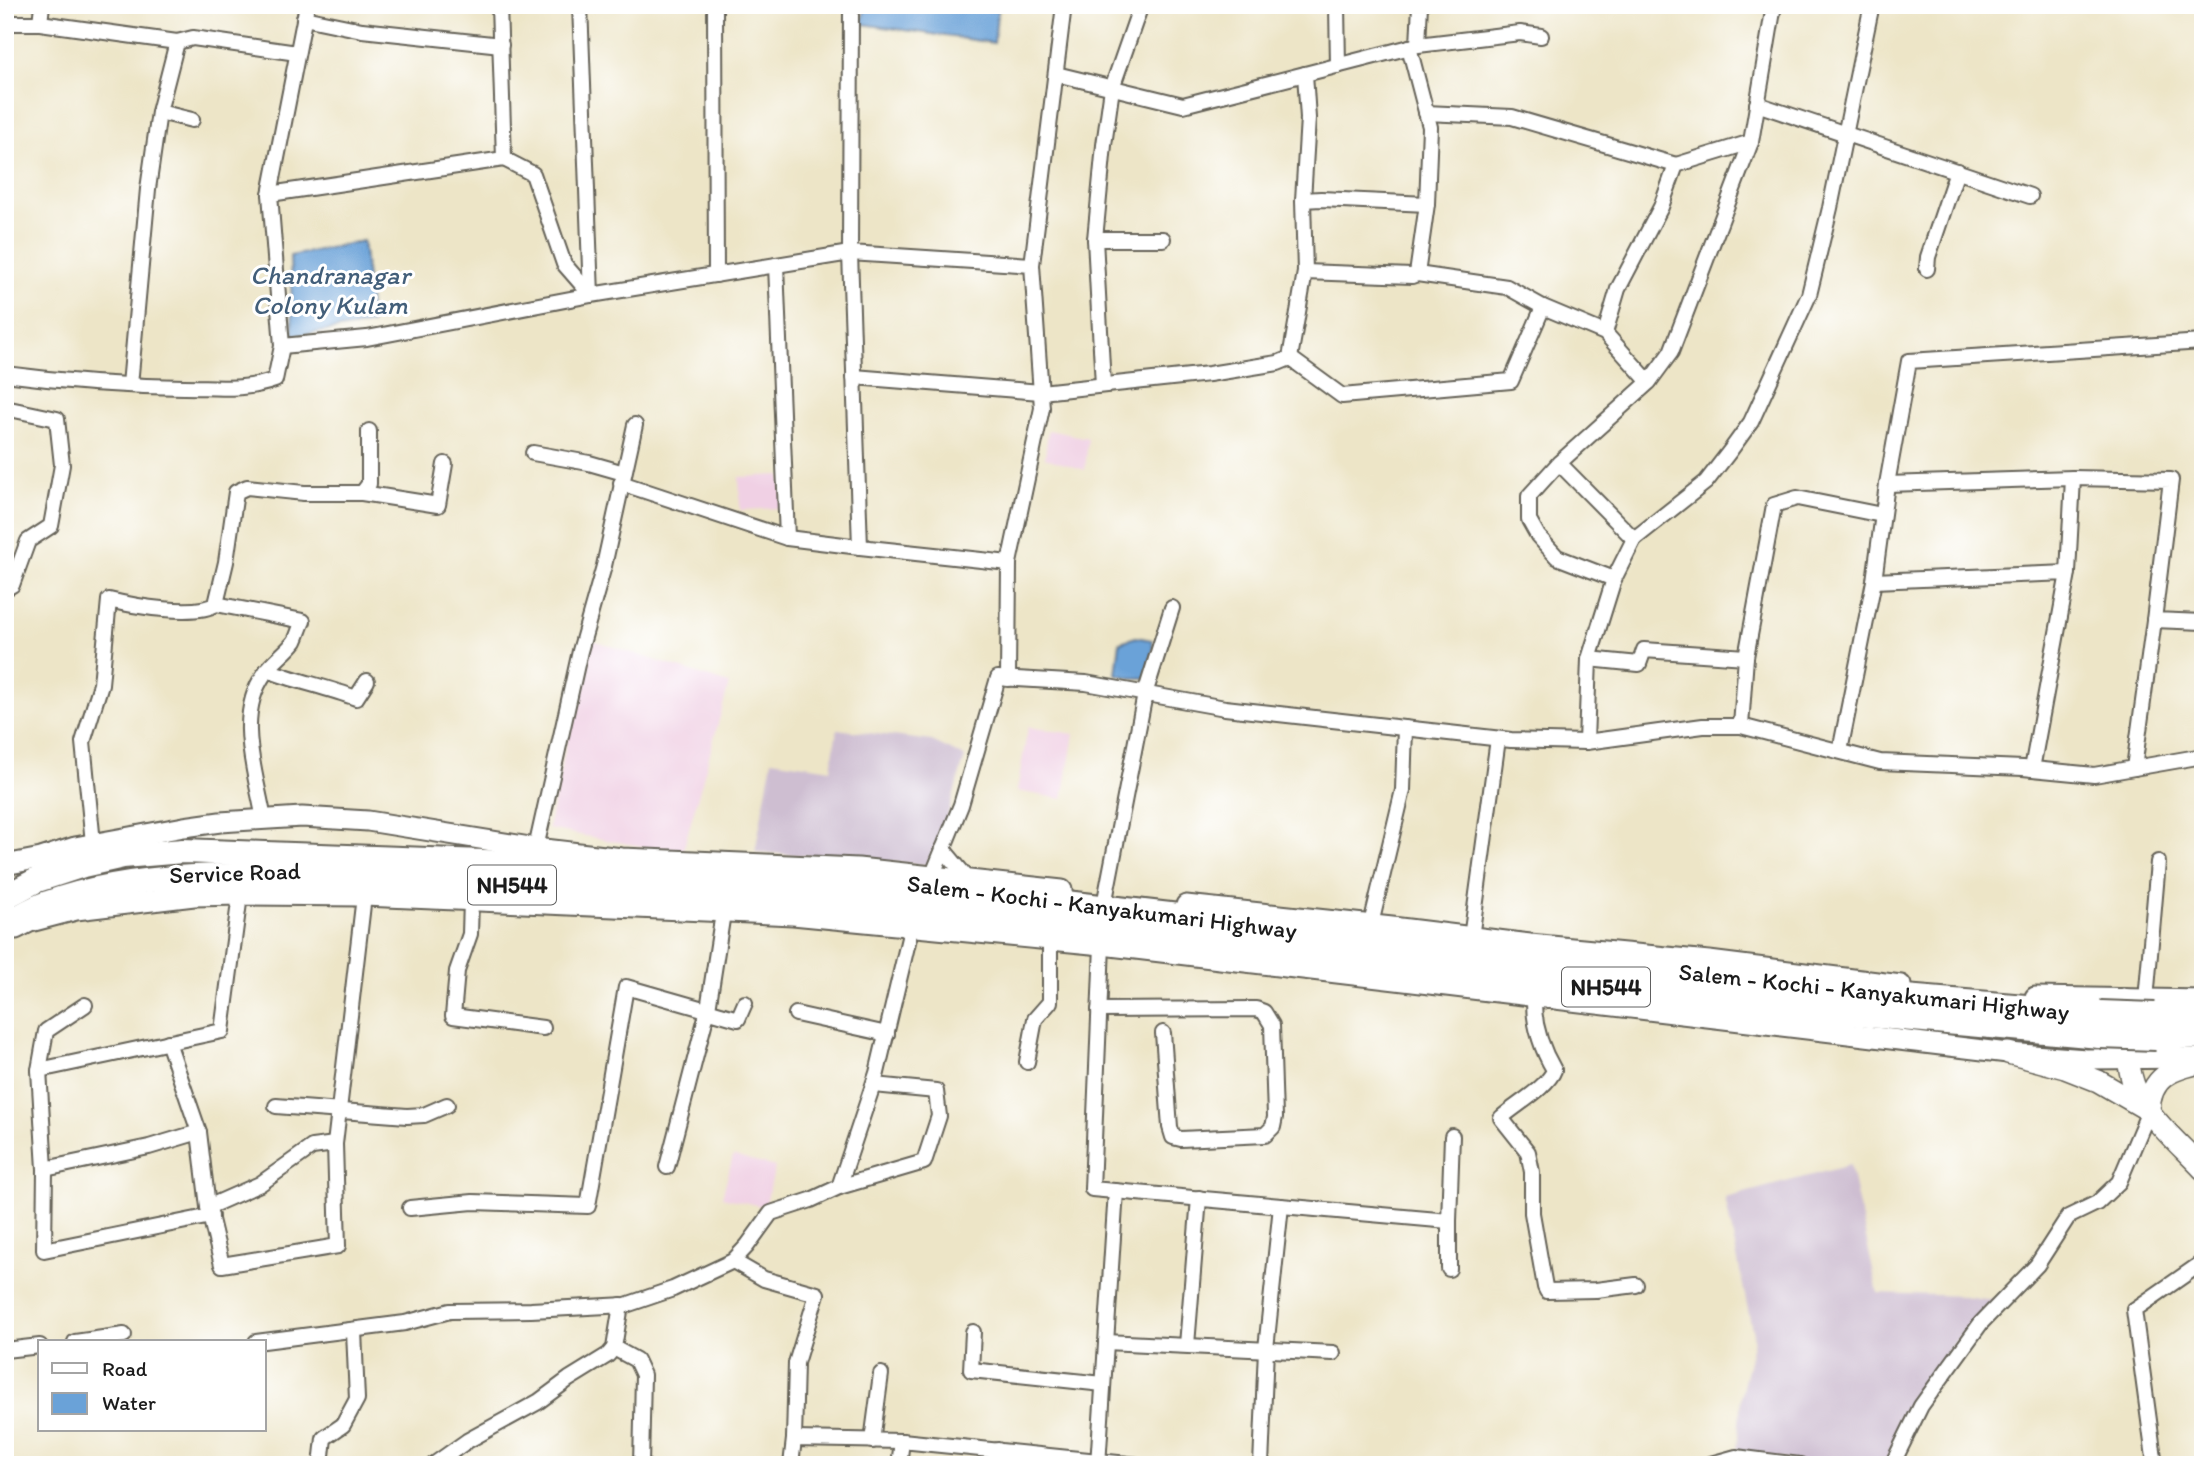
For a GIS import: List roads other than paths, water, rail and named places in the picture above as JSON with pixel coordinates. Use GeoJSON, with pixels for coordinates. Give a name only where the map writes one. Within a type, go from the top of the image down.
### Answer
{"type":"FeatureCollection","features":[{"type":"Feature","properties":{"kind":"highway","name":"Salem - Kochi - Kanyakumari Highway"},"geometry":{"type":"LineString","coordinates":[[5,897],[37,880],[82,865],[123,856],[183,850],[510,863],[621,873],[886,882],[2100,1025]]}},
{"type":"Feature","properties":{"kind":"highway","name":"Salem - Kochi - Kanyakumari Highway"},"geometry":{"type":"LineString","coordinates":[[5,924],[47,903],[108,887],[169,879],[226,876],[509,885],[672,896],[901,906],[1825,1011],[2100,1025],[2152,1017],[2203,1014]]}},
{"type":"Feature","properties":{"kind":"highway","name":"Salem - Kochi - Kanyakumari Highway"},"geometry":{"type":"LineString","coordinates":[[2152,1017],[2203,1036]]}},
{"type":"Feature","properties":{"kind":"main road"},"geometry":{"type":"LineString","coordinates":[[2124,999],[2131,1077],[2139,1096],[2149,1111],[2203,1169]]}},
{"type":"Feature","properties":{"kind":"main road"},"geometry":{"type":"LineString","coordinates":[[2008,1053],[2065,1068],[2098,1081],[2149,1111]]}},
{"type":"Feature","properties":{"kind":"main road"},"geometry":{"type":"LineString","coordinates":[[2149,1111],[2153,1088],[2161,1079],[2203,1060]]}},
{"type":"Feature","properties":{"kind":"street"},"geometry":{"type":"LineString","coordinates":[[40,23],[42,5]]}},
{"type":"Feature","properties":{"kind":"street"},"geometry":{"type":"LineString","coordinates":[[499,5],[504,159]]}},
{"type":"Feature","properties":{"kind":"street"},"geometry":{"type":"LineString","coordinates":[[580,5],[591,295]]}},
{"type":"Feature","properties":{"kind":"street"},"geometry":{"type":"LineString","coordinates":[[715,5],[716,275]]}},
{"type":"Feature","properties":{"kind":"street"},"geometry":{"type":"LineString","coordinates":[[851,5],[850,253],[860,547]]}},
{"type":"Feature","properties":{"kind":"street"},"geometry":{"type":"LineString","coordinates":[[1008,678],[1009,563],[1042,408],[1032,265],[1064,5]]}},
{"type":"Feature","properties":{"kind":"street"},"geometry":{"type":"LineString","coordinates":[[1103,385],[1095,239],[1112,88],[1141,5]]}},
{"type":"Feature","properties":{"kind":"street"},"geometry":{"type":"LineString","coordinates":[[1337,5],[1338,66]]}},
{"type":"Feature","properties":{"kind":"street"},"geometry":{"type":"LineString","coordinates":[[1418,274],[1427,204],[1430,127],[1414,46],[1420,5]]}},
{"type":"Feature","properties":{"kind":"street"},"geometry":{"type":"LineString","coordinates":[[1615,579],[1557,557],[1528,520],[1528,496],[1559,463],[1649,382],[1671,352],[1751,142],[1774,5]]}},
{"type":"Feature","properties":{"kind":"street"},"geometry":{"type":"LineString","coordinates":[[1586,742],[1589,659],[1615,579],[1634,539],[1706,482],[1751,422],[1809,295],[1871,9]]}},
{"type":"Feature","properties":{"kind":"street"},"geometry":{"type":"LineString","coordinates":[[5,374],[77,383],[253,388],[275,380],[282,345],[270,194],[306,12],[362,30],[501,45]]}},
{"type":"Feature","properties":{"kind":"street"},"geometry":{"type":"LineString","coordinates":[[5,23],[40,23],[177,42],[193,38],[296,53]]}},
{"type":"Feature","properties":{"kind":"street"},"geometry":{"type":"LineString","coordinates":[[1056,74],[1183,105],[1414,46],[1520,33],[1541,36]]}},
{"type":"Feature","properties":{"kind":"street"},"geometry":{"type":"LineString","coordinates":[[130,385],[148,189],[159,112],[177,42]]}},
{"type":"Feature","properties":{"kind":"street"},"geometry":{"type":"LineString","coordinates":[[1290,358],[1305,272],[1303,200],[1308,118],[1305,74]]}},
{"type":"Feature","properties":{"kind":"street"},"geometry":{"type":"LineString","coordinates":[[1757,104],[2030,195]]}},
{"type":"Feature","properties":{"kind":"street"},"geometry":{"type":"LineString","coordinates":[[159,112],[192,120]]}},
{"type":"Feature","properties":{"kind":"street"},"geometry":{"type":"LineString","coordinates":[[1426,113],[1512,117],[1676,165],[1751,142]]}},
{"type":"Feature","properties":{"kind":"street"},"geometry":{"type":"LineString","coordinates":[[270,194],[504,159],[533,174],[564,264],[591,295]]}},
{"type":"Feature","properties":{"kind":"street"},"geometry":{"type":"LineString","coordinates":[[1605,333],[1618,289],[1661,207],[1676,165]]}},
{"type":"Feature","properties":{"kind":"street"},"geometry":{"type":"LineString","coordinates":[[1927,269],[1928,257],[1957,171]]}},
{"type":"Feature","properties":{"kind":"street"},"geometry":{"type":"LineString","coordinates":[[1303,200],[1427,204]]}},
{"type":"Feature","properties":{"kind":"street"},"geometry":{"type":"LineString","coordinates":[[1095,239],[1163,239]]}},
{"type":"Feature","properties":{"kind":"street"},"geometry":{"type":"LineString","coordinates":[[282,345],[368,338],[591,295],[850,253],[1032,265]]}},
{"type":"Feature","properties":{"kind":"street"},"geometry":{"type":"LineString","coordinates":[[776,265],[787,538]]}},
{"type":"Feature","properties":{"kind":"street"},"geometry":{"type":"LineString","coordinates":[[1305,272],[1412,276],[1418,274],[1507,287],[1543,307],[1605,333],[1649,382]]}},
{"type":"Feature","properties":{"kind":"street"},"geometry":{"type":"LineString","coordinates":[[1290,358],[1342,396],[1511,381],[1543,307]]}},
{"type":"Feature","properties":{"kind":"street"},"geometry":{"type":"LineString","coordinates":[[1840,751],[1874,581],[1882,515],[1909,361],[2203,342]]}},
{"type":"Feature","properties":{"kind":"street"},"geometry":{"type":"LineString","coordinates":[[854,377],[1041,392],[1209,374],[1278,363],[1290,358]]}},
{"type":"Feature","properties":{"kind":"street"},"geometry":{"type":"LineString","coordinates":[[5,408],[57,418],[62,465],[51,526],[28,541],[12,585],[5,589]]}},
{"type":"Feature","properties":{"kind":"street"},"geometry":{"type":"LineString","coordinates":[[536,848],[635,425]]}},
{"type":"Feature","properties":{"kind":"street"},"geometry":{"type":"LineString","coordinates":[[362,493],[369,484],[369,431]]}},
{"type":"Feature","properties":{"kind":"street"},"geometry":{"type":"LineString","coordinates":[[533,453],[622,478],[787,538],[1009,563]]}},
{"type":"Feature","properties":{"kind":"street"},"geometry":{"type":"LineString","coordinates":[[1559,463],[1634,539]]}},
{"type":"Feature","properties":{"kind":"street"},"geometry":{"type":"LineString","coordinates":[[93,843],[83,742],[101,684],[109,600],[136,606],[188,610],[208,610],[216,604],[226,562],[236,492],[247,487],[304,493],[362,493],[438,505],[445,464]]}},
{"type":"Feature","properties":{"kind":"street"},"geometry":{"type":"LineString","coordinates":[[1887,484],[2073,478],[2171,480],[2134,768]]}},
{"type":"Feature","properties":{"kind":"street"},"geometry":{"type":"LineString","coordinates":[[2032,769],[2068,573],[2073,478]]}},
{"type":"Feature","properties":{"kind":"street"},"geometry":{"type":"LineString","coordinates":[[1741,726],[1746,657],[1774,505],[1797,498],[1882,515]]}},
{"type":"Feature","properties":{"kind":"street"},"geometry":{"type":"LineString","coordinates":[[1874,581],[2068,573]]}},
{"type":"Feature","properties":{"kind":"street"},"geometry":{"type":"LineString","coordinates":[[216,604],[303,621],[295,640],[267,670],[254,691],[248,712],[248,733],[264,820]]}},
{"type":"Feature","properties":{"kind":"street"},"geometry":{"type":"LineString","coordinates":[[1106,895],[1145,694],[1172,608]]}},
{"type":"Feature","properties":{"kind":"street"},"geometry":{"type":"LineString","coordinates":[[2154,620],[2203,622]]}},
{"type":"Feature","properties":{"kind":"street"},"geometry":{"type":"LineString","coordinates":[[1589,659],[1639,664],[1644,650],[1746,657]]}},
{"type":"Feature","properties":{"kind":"street"},"geometry":{"type":"LineString","coordinates":[[267,670],[356,698],[367,681]]}},
{"type":"Feature","properties":{"kind":"street"},"geometry":{"type":"LineString","coordinates":[[933,874],[961,805],[998,678],[1086,683],[1225,708],[1498,739],[1586,742],[1703,726],[1741,726],[1880,762],[2032,769],[2094,775],[2203,756]]}},
{"type":"Feature","properties":{"kind":"street"},"geometry":{"type":"LineString","coordinates":[[1371,924],[1403,790],[1405,728]]}},
{"type":"Feature","properties":{"kind":"street"},"geometry":{"type":"LineString","coordinates":[[1471,937],[1498,739]]}},
{"type":"Feature","properties":{"kind":"street"},"geometry":{"type":"LineString","coordinates":[[5,865],[93,843],[220,822],[302,817],[368,821],[536,848],[622,858],[858,868],[933,874],[1994,995],[2124,999],[2152,1017]]}},
{"type":"Feature","properties":{"kind":"street"},"geometry":{"type":"LineString","coordinates":[[943,849],[968,879]]}},
{"type":"Feature","properties":{"kind":"street"},"geometry":{"type":"LineString","coordinates":[[2152,1017],[2158,862]]}},
{"type":"Feature","properties":{"kind":"street"},"geometry":{"type":"LineString","coordinates":[[39,1070],[222,1031],[240,895]]}},
{"type":"Feature","properties":{"kind":"street","name":"Service Road"},"geometry":{"type":"LineString","coordinates":[[5,933],[30,922],[76,910],[194,896],[364,896],[793,915],[1102,945],[2008,1053],[2086,1059],[2203,1060]]}},
{"type":"Feature","properties":{"kind":"street"},"geometry":{"type":"LineString","coordinates":[[168,1042],[199,1132],[209,1212],[222,1265],[338,1246],[335,1144],[364,896]]}},
{"type":"Feature","properties":{"kind":"street"},"geometry":{"type":"LineString","coordinates":[[471,900],[470,934],[457,971],[453,1016],[543,1028]]}},
{"type":"Feature","properties":{"kind":"street"},"geometry":{"type":"LineString","coordinates":[[667,1167],[708,1009],[723,913]]}},
{"type":"Feature","properties":{"kind":"street"},"geometry":{"type":"LineString","coordinates":[[839,1186],[874,1085],[912,925]]}},
{"type":"Feature","properties":{"kind":"street"},"geometry":{"type":"LineString","coordinates":[[1027,1062],[1035,1019],[1050,1002],[1050,940]]}},
{"type":"Feature","properties":{"kind":"street"},"geometry":{"type":"LineString","coordinates":[[1102,945],[1092,1189],[1449,1221]]}},
{"type":"Feature","properties":{"kind":"street"},"geometry":{"type":"LineString","coordinates":[[410,1208],[473,1202],[587,1206],[626,988],[738,1019],[745,1003]]}},
{"type":"Feature","properties":{"kind":"street"},"geometry":{"type":"LineString","coordinates":[[1534,997],[1536,1027],[1546,1057],[1555,1070],[1536,1091],[1501,1118],[1528,1153],[1532,1172],[1532,1213],[1545,1287],[1547,1291],[1564,1292],[1636,1285]]}},
{"type":"Feature","properties":{"kind":"street"},"geometry":{"type":"LineString","coordinates":[[2152,1017],[2203,1000]]}},
{"type":"Feature","properties":{"kind":"street"},"geometry":{"type":"LineString","coordinates":[[85,1005],[46,1031],[39,1070],[46,1169],[44,1250],[209,1212],[260,1184],[312,1147],[335,1144]]}},
{"type":"Feature","properties":{"kind":"street"},"geometry":{"type":"LineString","coordinates":[[1099,1010],[1256,1009],[1264,1012],[1272,1025],[1273,1127],[1265,1135],[1181,1139],[1173,1137],[1163,1033]]}},
{"type":"Feature","properties":{"kind":"street"},"geometry":{"type":"LineString","coordinates":[[796,1014],[887,1034]]}},
{"type":"Feature","properties":{"kind":"street"},"geometry":{"type":"LineString","coordinates":[[266,1341],[405,1323],[450,1311],[621,1305],[673,1289],[733,1261],[771,1213],[811,1200],[839,1186],[924,1162],[939,1116],[936,1091],[874,1085]]}},
{"type":"Feature","properties":{"kind":"street"},"geometry":{"type":"LineString","coordinates":[[276,1106],[407,1116],[424,1115],[447,1105]]}},
{"type":"Feature","properties":{"kind":"street"},"geometry":{"type":"LineString","coordinates":[[1892,1465],[1921,1406],[1981,1323],[2037,1265],[2068,1217],[2097,1203],[2119,1182],[2149,1111]]}},
{"type":"Feature","properties":{"kind":"street"},"geometry":{"type":"LineString","coordinates":[[46,1169],[149,1147],[199,1132]]}},
{"type":"Feature","properties":{"kind":"street"},"geometry":{"type":"LineString","coordinates":[[1449,1269],[1451,1136]]}},
{"type":"Feature","properties":{"kind":"street"},"geometry":{"type":"LineString","coordinates":[[1098,1462],[1116,1191]]}},
{"type":"Feature","properties":{"kind":"street"},"geometry":{"type":"LineString","coordinates":[[1187,1345],[1199,1198]]}},
{"type":"Feature","properties":{"kind":"street"},"geometry":{"type":"LineString","coordinates":[[1261,1465],[1266,1349],[1281,1206]]}},
{"type":"Feature","properties":{"kind":"street"},"geometry":{"type":"LineString","coordinates":[[733,1261],[764,1279],[817,1294],[796,1363],[791,1465]]}},
{"type":"Feature","properties":{"kind":"street"},"geometry":{"type":"LineString","coordinates":[[2155,1465],[2134,1310],[2203,1262]]}},
{"type":"Feature","properties":{"kind":"street"},"geometry":{"type":"LineString","coordinates":[[433,1465],[467,1441],[538,1402],[608,1355],[614,1348],[621,1305]]}},
{"type":"Feature","properties":{"kind":"street"},"geometry":{"type":"LineString","coordinates":[[321,1465],[324,1438],[343,1425],[357,1399],[354,1331]]}},
{"type":"Feature","properties":{"kind":"street"},"geometry":{"type":"LineString","coordinates":[[973,1332],[971,1370],[1103,1384]]}},
{"type":"Feature","properties":{"kind":"street"},"geometry":{"type":"LineString","coordinates":[[89,1340],[124,1335]]}},
{"type":"Feature","properties":{"kind":"street"},"geometry":{"type":"LineString","coordinates":[[1106,1342],[1333,1353]]}},
{"type":"Feature","properties":{"kind":"street"},"geometry":{"type":"LineString","coordinates":[[5,1349],[38,1346]]}},
{"type":"Feature","properties":{"kind":"street"},"geometry":{"type":"LineString","coordinates":[[614,1348],[636,1360],[643,1375],[641,1465]]}},
{"type":"Feature","properties":{"kind":"street"},"geometry":{"type":"LineString","coordinates":[[872,1441],[881,1374]]}},
{"type":"Feature","properties":{"kind":"street"},"geometry":{"type":"LineString","coordinates":[[794,1439],[902,1441],[998,1457],[1138,1465]]}},
{"type":"Feature","properties":{"kind":"street"},"geometry":{"type":"LineString","coordinates":[[899,1465],[902,1441]]}},
{"type":"Feature","properties":{"kind":"street"},"geometry":{"type":"LineString","coordinates":[[1707,1465],[1736,1457],[1800,1465]]}},
{"type":"Feature","properties":{"kind":"water"},"geometry":{"type":"Polygon","coordinates":[[[865,5],[998,5],[994,43],[862,24],[865,5]]]}},
{"type":"Feature","properties":{"kind":"water","name":"Chandranagar Colony Kulam"},"geometry":{"type":"Polygon","coordinates":[[[363,241],[372,324],[293,336],[290,256],[363,241]]]}},
{"type":"Feature","properties":{"kind":"water"},"geometry":{"type":"Polygon","coordinates":[[[1136,637],[1152,640],[1153,648],[1146,678],[1116,674],[1120,642],[1136,637]]]}}]}
